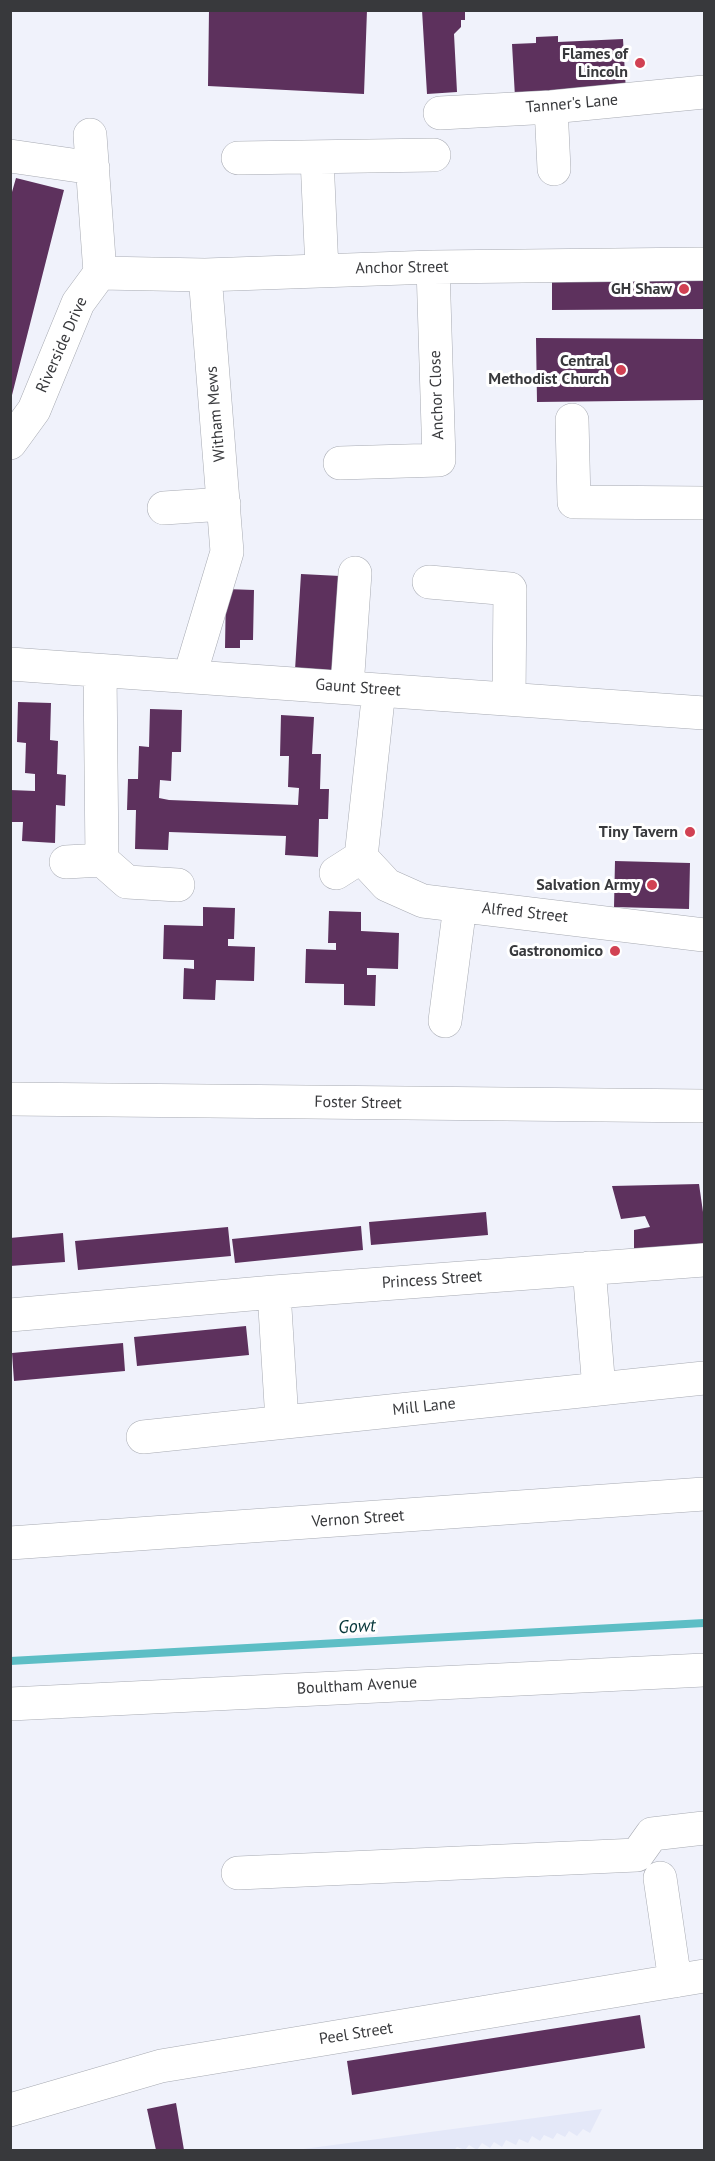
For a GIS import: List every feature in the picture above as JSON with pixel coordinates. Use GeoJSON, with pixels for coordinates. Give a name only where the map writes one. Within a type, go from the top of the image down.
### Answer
{"type":"FeatureCollection","features":[{"type":"Feature","properties":{"kind":"street","name":"Tanner's Lane"},"geometry":{"type":"LineString","coordinates":[[440,113],[551,107],[705,92]]}},
{"type":"Feature","properties":{"kind":"street"},"geometry":{"type":"LineString","coordinates":[[551,107],[554,169]]}},
{"type":"Feature","properties":{"kind":"street"},"geometry":{"type":"LineString","coordinates":[[90,135],[100,273]]}},
{"type":"Feature","properties":{"kind":"street"},"geometry":{"type":"LineString","coordinates":[[238,158],[434,155]]}},
{"type":"Feature","properties":{"kind":"street"},"geometry":{"type":"LineString","coordinates":[[10,156],[93,168]]}},
{"type":"Feature","properties":{"kind":"street"},"geometry":{"type":"LineString","coordinates":[[317,158],[322,270]]}},
{"type":"Feature","properties":{"kind":"street","name":"Anchor Street"},"geometry":{"type":"LineString","coordinates":[[100,273],[205,275],[433,267],[705,264]]}},
{"type":"Feature","properties":{"kind":"street","name":"Anchor Close"},"geometry":{"type":"LineString","coordinates":[[340,463],[439,460],[433,267]]}},
{"type":"Feature","properties":{"kind":"street","name":"Riverside Drive"},"geometry":{"type":"LineString","coordinates":[[10,444],[34,410],[78,303],[100,273]]}},
{"type":"Feature","properties":{"kind":"street","name":"Witham Mews"},"geometry":{"type":"LineString","coordinates":[[190,675],[227,552],[205,275]]}},
{"type":"Feature","properties":{"kind":"street"},"geometry":{"type":"LineString","coordinates":[[572,420],[574,502],[705,503]]}},
{"type":"Feature","properties":{"kind":"street"},"geometry":{"type":"LineString","coordinates":[[164,507],[224,504]]}},
{"type":"Feature","properties":{"kind":"street","name":"Alfred Street"},"geometry":{"type":"LineString","coordinates":[[356,573],[363,688],[349,865],[423,901],[705,935]]}},
{"type":"Feature","properties":{"kind":"street"},"geometry":{"type":"LineString","coordinates":[[429,582],[510,589],[509,699]]}},
{"type":"Feature","properties":{"kind":"street","name":"Gaunt Street"},"geometry":{"type":"LineString","coordinates":[[10,664],[705,713]]}},
{"type":"Feature","properties":{"kind":"street"},"geometry":{"type":"LineString","coordinates":[[100,671],[102,860]]}},
{"type":"Feature","properties":{"kind":"street"},"geometry":{"type":"LineString","coordinates":[[66,862],[102,860],[126,882],[178,885]]}},
{"type":"Feature","properties":{"kind":"street"},"geometry":{"type":"LineString","coordinates":[[445,1021],[460,906]]}},
{"type":"Feature","properties":{"kind":"street","name":"Foster Street"},"geometry":{"type":"LineString","coordinates":[[10,1099],[705,1106]]}},
{"type":"Feature","properties":{"kind":"street","name":"Princess Street"},"geometry":{"type":"LineString","coordinates":[[10,1315],[274,1292],[705,1260]]}},
{"type":"Feature","properties":{"kind":"street"},"geometry":{"type":"LineString","coordinates":[[589,1268],[599,1389]]}},
{"type":"Feature","properties":{"kind":"street"},"geometry":{"type":"LineString","coordinates":[[274,1292],[282,1421]]}},
{"type":"Feature","properties":{"kind":"street","name":"Mill Lane"},"geometry":{"type":"LineString","coordinates":[[143,1437],[705,1378]]}},
{"type":"Feature","properties":{"kind":"street","name":"Vernon Street"},"geometry":{"type":"LineString","coordinates":[[10,1543],[705,1494]]}},
{"type":"Feature","properties":{"kind":"street","name":"Boultham Avenue"},"geometry":{"type":"LineString","coordinates":[[10,1704],[705,1670]]}},
{"type":"Feature","properties":{"kind":"street"},"geometry":{"type":"LineString","coordinates":[[238,1873],[637,1855],[652,1834],[705,1828]]}},
{"type":"Feature","properties":{"kind":"street"},"geometry":{"type":"LineString","coordinates":[[660,1878],[690,1979]]}},
{"type":"Feature","properties":{"kind":"street","name":"Peel Street"},"geometry":{"type":"LineString","coordinates":[[10,2109],[161,2066],[690,1979]]}},
{"type":"Feature","properties":{"kind":"shaded area"},"geometry":{"type":"Polygon","coordinates":[[[602,2109],[590,2133],[583,2129],[577,2136],[569,2131],[565,2137],[557,2133],[553,2139],[544,2135],[540,2141],[532,2136],[528,2143],[519,2139],[516,2145],[506,2140],[502,2147],[494,2142],[490,2148],[482,2143],[477,2150],[469,2145],[465,2150],[457,2147],[454,2150],[296,2150],[602,2109]]]}},
{"type":"Feature","properties":{"kind":"building"},"geometry":{"type":"Polygon","coordinates":[[[209,10],[367,10],[364,94],[208,86],[209,10]]]}},
{"type":"Feature","properties":{"kind":"building"},"geometry":{"type":"Polygon","coordinates":[[[422,10],[465,10],[465,20],[461,20],[461,27],[454,34],[457,92],[427,94],[422,10]]]}},
{"type":"Feature","properties":{"kind":"building"},"geometry":{"type":"Polygon","coordinates":[[[558,36],[558,42],[623,39],[626,92],[515,97],[512,44],[536,43],[536,37],[558,36]]]}},
{"type":"Feature","properties":{"kind":"building"},"geometry":{"type":"Polygon","coordinates":[[[16,178],[64,190],[11,399],[10,199],[16,178]]]}},
{"type":"Feature","properties":{"kind":"building"},"geometry":{"type":"Polygon","coordinates":[[[704,269],[704,309],[552,310],[552,276],[704,269]]]}},
{"type":"Feature","properties":{"kind":"building","name":"Central Methodist Church"},"geometry":{"type":"Polygon","coordinates":[[[536,338],[704,339],[704,400],[537,402],[536,338]]]}},
{"type":"Feature","properties":{"kind":"building"},"geometry":{"type":"Polygon","coordinates":[[[301,574],[340,576],[334,672],[295,670],[301,574]]]}},
{"type":"Feature","properties":{"kind":"building"},"geometry":{"type":"Polygon","coordinates":[[[226,589],[254,590],[253,640],[240,640],[240,648],[225,648],[226,589]]]}},
{"type":"Feature","properties":{"kind":"building"},"geometry":{"type":"Polygon","coordinates":[[[18,702],[51,703],[50,740],[58,741],[57,774],[66,775],[65,806],[56,805],[55,843],[22,841],[23,822],[10,822],[10,790],[35,791],[35,774],[25,773],[26,743],[17,742],[18,702]]]}},
{"type":"Feature","properties":{"kind":"building"},"geometry":{"type":"Polygon","coordinates":[[[150,709],[182,710],[181,752],[172,752],[171,781],[160,780],[159,798],[169,800],[298,805],[299,788],[288,787],[289,756],[280,756],[281,715],[314,717],[312,754],[321,754],[320,789],[329,789],[328,819],[319,819],[318,857],[285,855],[286,836],[169,832],[168,850],[135,849],[136,810],[127,810],[128,779],[138,779],[139,746],[149,747],[150,709]]]}},
{"type":"Feature","properties":{"kind":"building","name":"Salvation Army"},"geometry":{"type":"Polygon","coordinates":[[[615,861],[690,863],[689,909],[614,907],[615,861]]]}},
{"type":"Feature","properties":{"kind":"building"},"geometry":{"type":"Polygon","coordinates":[[[203,907],[235,908],[234,939],[228,939],[228,946],[255,947],[254,981],[216,980],[215,1000],[183,999],[184,968],[194,969],[194,960],[163,959],[164,925],[203,926],[203,907]]]}},
{"type":"Feature","properties":{"kind":"building"},"geometry":{"type":"Polygon","coordinates":[[[329,911],[361,912],[361,931],[399,933],[398,969],[367,968],[367,975],[376,975],[375,1006],[344,1005],[344,984],[305,983],[306,949],[336,950],[336,943],[328,943],[329,911]]]}},
{"type":"Feature","properties":{"kind":"building"},"geometry":{"type":"Polygon","coordinates":[[[699,1184],[704,1219],[704,1249],[634,1254],[634,1230],[650,1227],[645,1216],[621,1219],[612,1186],[699,1184]]]}},
{"type":"Feature","properties":{"kind":"building"},"geometry":{"type":"Polygon","coordinates":[[[486,1212],[488,1235],[371,1245],[369,1222],[486,1212]]]}},
{"type":"Feature","properties":{"kind":"building"},"geometry":{"type":"Polygon","coordinates":[[[361,1226],[363,1250],[235,1263],[232,1239],[361,1226]]]}},
{"type":"Feature","properties":{"kind":"building"},"geometry":{"type":"Polygon","coordinates":[[[228,1227],[231,1256],[78,1270],[75,1241],[228,1227]]]}},
{"type":"Feature","properties":{"kind":"building"},"geometry":{"type":"Polygon","coordinates":[[[63,1233],[65,1262],[10,1266],[10,1238],[63,1233]]]}},
{"type":"Feature","properties":{"kind":"building"},"geometry":{"type":"Polygon","coordinates":[[[246,1326],[249,1355],[137,1366],[134,1337],[246,1326]]]}},
{"type":"Feature","properties":{"kind":"building"},"geometry":{"type":"Polygon","coordinates":[[[123,1343],[125,1371],[14,1381],[12,1353],[123,1343]]]}},
{"type":"Feature","properties":{"kind":"building"},"geometry":{"type":"Polygon","coordinates":[[[640,2015],[645,2048],[352,2095],[347,2061],[640,2015]]]}},
{"type":"Feature","properties":{"kind":"building"},"geometry":{"type":"Polygon","coordinates":[[[176,2103],[184,2150],[156,2150],[147,2109],[176,2103]]]}},
{"type":"Feature","properties":{"kind":"waterway","name":"Gowt"},"geometry":{"type":"LineString","coordinates":[[10,1661],[704,1623]]}},
{"type":"Feature","properties":{"kind":"place","name":"Flames of Lincoln"},"geometry":{"type":"Point","coordinates":[640,63]}},
{"type":"Feature","properties":{"kind":"place","name":"GH Shaw"},"geometry":{"type":"Point","coordinates":[684,289]}},
{"type":"Feature","properties":{"kind":"place","name":"Central Methodist Church"},"geometry":{"type":"Point","coordinates":[621,370]}},
{"type":"Feature","properties":{"kind":"place","name":"Tiny Tavern"},"geometry":{"type":"Point","coordinates":[690,832]}},
{"type":"Feature","properties":{"kind":"place","name":"Salvation Army"},"geometry":{"type":"Point","coordinates":[652,885]}},
{"type":"Feature","properties":{"kind":"place","name":"Gastronomico"},"geometry":{"type":"Point","coordinates":[615,951]}}]}
